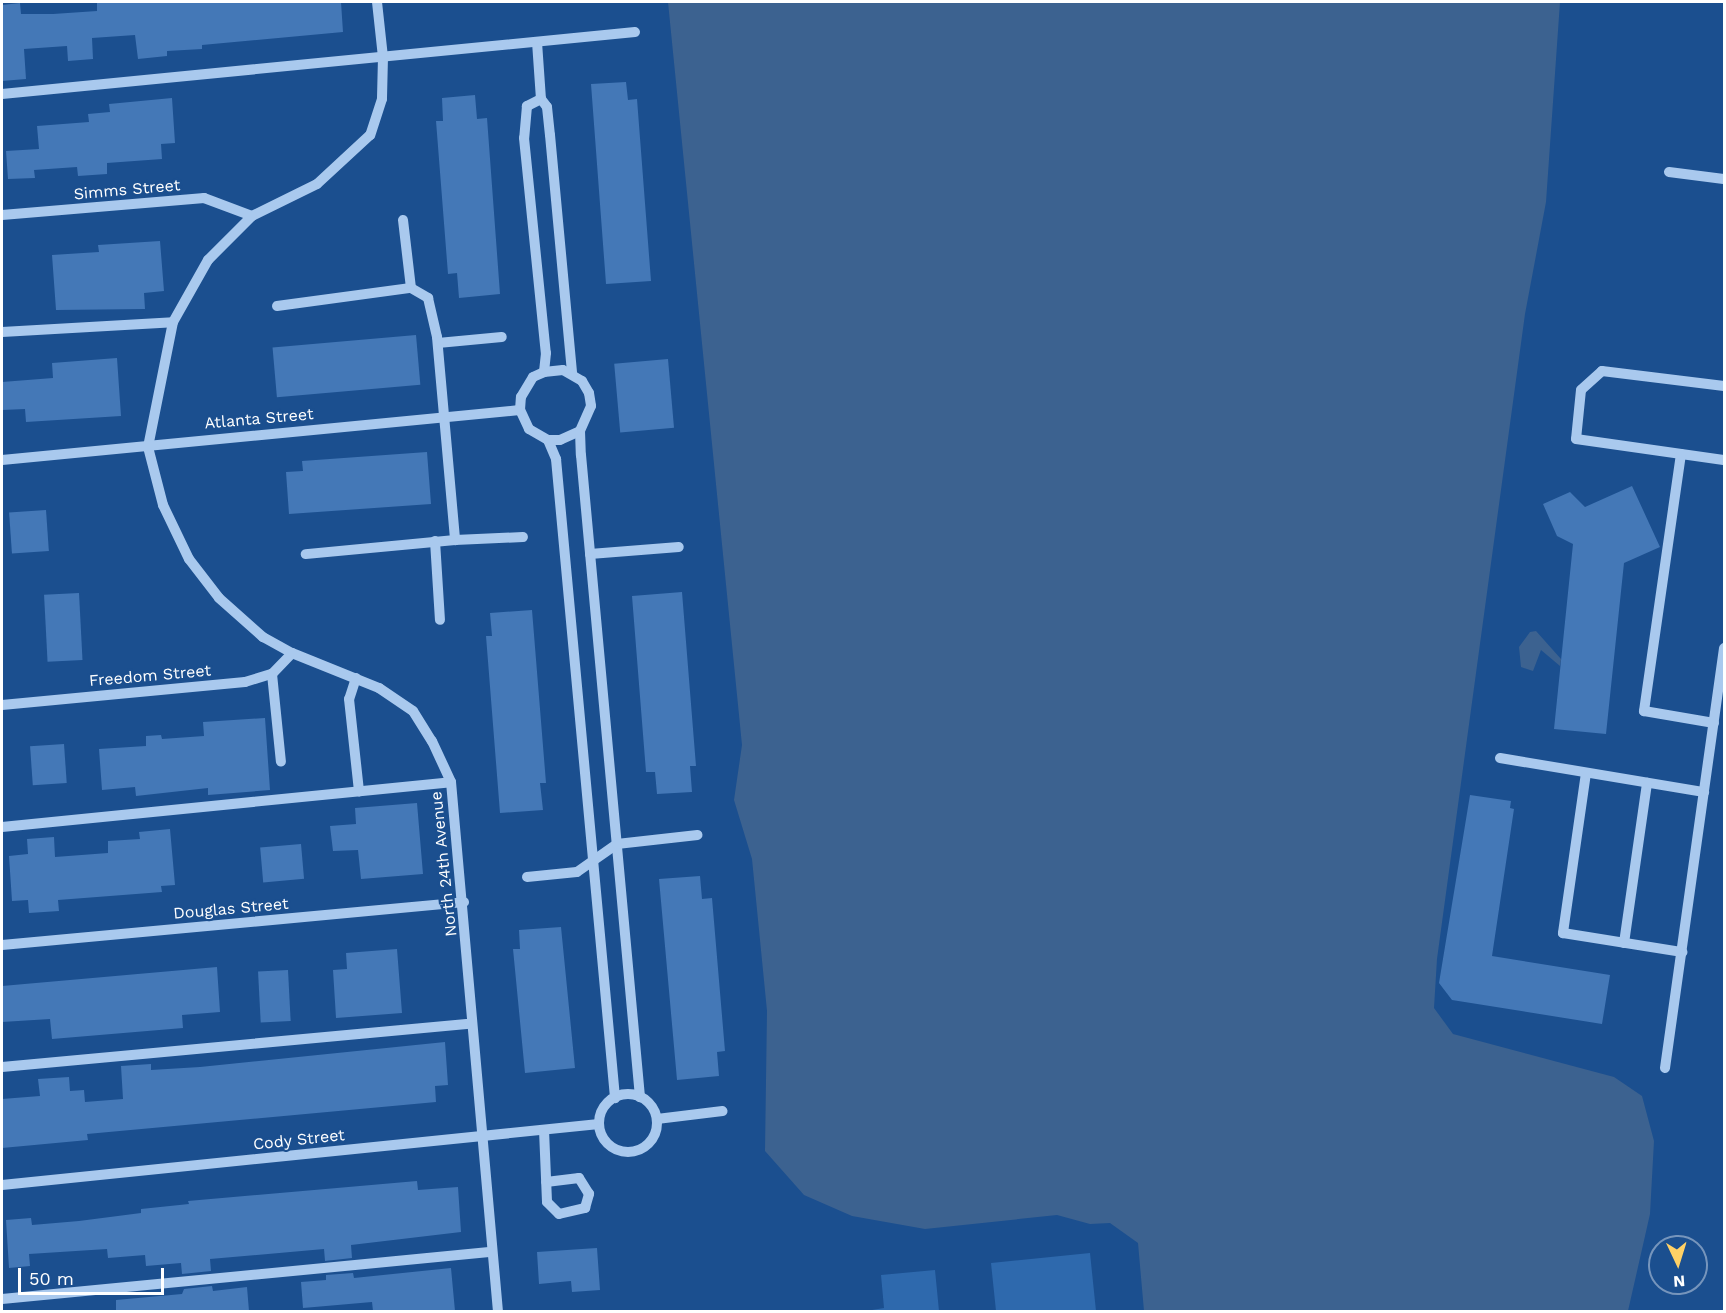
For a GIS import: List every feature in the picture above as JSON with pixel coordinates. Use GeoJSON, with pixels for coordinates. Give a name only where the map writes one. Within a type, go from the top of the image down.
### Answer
{"type":"FeatureCollection","features":[{"type":"Feature","properties":{"kind":"street","name":"North 24th Avenue"},"geometry":{"type":"LineString","coordinates":[[377,2],[383,57],[382,99],[370,135],[317,184],[252,216],[208,260],[173,322],[148,447],[163,505],[189,559],[219,598],[263,637],[292,653],[379,688],[413,711],[432,741],[451,782],[464,902],[472,1023],[498,1311]]}},
{"type":"Feature","properties":{"kind":"street"},"geometry":{"type":"LineString","coordinates":[[2,94],[635,32]]}},
{"type":"Feature","properties":{"kind":"street"},"geometry":{"type":"LineString","coordinates":[[537,42],[541,99],[547,107],[550,135],[572,373],[589,393],[590,413],[580,431],[571,437],[548,440]]}},
{"type":"Feature","properties":{"kind":"street"},"geometry":{"type":"LineString","coordinates":[[541,99],[527,106],[524,138],[546,352],[544,372]]}},
{"type":"Feature","properties":{"kind":"street"},"geometry":{"type":"LineString","coordinates":[[1669,172],[1725,179]]}},
{"type":"Feature","properties":{"kind":"street","name":"Simms Street"},"geometry":{"type":"LineString","coordinates":[[2,215],[204,198],[252,216]]}},
{"type":"Feature","properties":{"kind":"street"},"geometry":{"type":"LineString","coordinates":[[403,220],[411,288]]}},
{"type":"Feature","properties":{"kind":"street"},"geometry":{"type":"LineString","coordinates":[[277,306],[411,288],[428,298],[438,343],[455,540]]}},
{"type":"Feature","properties":{"kind":"street"},"geometry":{"type":"LineString","coordinates":[[2,332],[173,322]]}},
{"type":"Feature","properties":{"kind":"street"},"geometry":{"type":"LineString","coordinates":[[438,343],[502,337]]}},
{"type":"Feature","properties":{"kind":"street"},"geometry":{"type":"LineString","coordinates":[[1725,386],[1602,371],[1581,390],[1576,439],[1725,460]]}},
{"type":"Feature","properties":{"kind":"street"},"geometry":{"type":"LineString","coordinates":[[572,373],[544,372],[525,386],[520,410],[529,429],[548,440],[556,459],[615,1098]]}},
{"type":"Feature","properties":{"kind":"street","name":"Atlanta Street"},"geometry":{"type":"LineString","coordinates":[[2,460],[148,447],[168,442],[520,410]]}},
{"type":"Feature","properties":{"kind":"street"},"geometry":{"type":"LineString","coordinates":[[580,431],[640,1097],[654,1110],[657,1119],[657,1128],[648,1144],[631,1152],[613,1148],[606,1142],[599,1124],[601,1113],[615,1098],[640,1097]]}},
{"type":"Feature","properties":{"kind":"street"},"geometry":{"type":"LineString","coordinates":[[1681,454],[1644,711],[1714,723]]}},
{"type":"Feature","properties":{"kind":"street"},"geometry":{"type":"LineString","coordinates":[[306,554],[435,541],[523,537]]}},
{"type":"Feature","properties":{"kind":"street"},"geometry":{"type":"LineString","coordinates":[[435,541],[440,620]]}},
{"type":"Feature","properties":{"kind":"street"},"geometry":{"type":"LineString","coordinates":[[590,554],[679,547]]}},
{"type":"Feature","properties":{"kind":"street"},"geometry":{"type":"LineString","coordinates":[[1665,1068],[1725,648]]}},
{"type":"Feature","properties":{"kind":"street"},"geometry":{"type":"LineString","coordinates":[[281,762],[272,674],[292,653]]}},
{"type":"Feature","properties":{"kind":"street","name":"Freedom Street"},"geometry":{"type":"LineString","coordinates":[[2,705],[245,682],[272,674]]}},
{"type":"Feature","properties":{"kind":"street"},"geometry":{"type":"LineString","coordinates":[[356,678],[350,699],[359,791]]}},
{"type":"Feature","properties":{"kind":"street"},"geometry":{"type":"LineString","coordinates":[[1500,758],[1704,792]]}},
{"type":"Feature","properties":{"kind":"street"},"geometry":{"type":"LineString","coordinates":[[1586,773],[1563,933],[1682,952]]}},
{"type":"Feature","properties":{"kind":"street"},"geometry":{"type":"LineString","coordinates":[[2,827],[451,782]]}},
{"type":"Feature","properties":{"kind":"street"},"geometry":{"type":"LineString","coordinates":[[1624,943],[1647,783]]}},
{"type":"Feature","properties":{"kind":"street"},"geometry":{"type":"LineString","coordinates":[[526,877],[577,872],[593,858],[617,843],[697,835]]}},
{"type":"Feature","properties":{"kind":"street","name":"Douglas Street"},"geometry":{"type":"LineString","coordinates":[[2,945],[464,902]]}},
{"type":"Feature","properties":{"kind":"street"},"geometry":{"type":"LineString","coordinates":[[2,1067],[472,1023]]}},
{"type":"Feature","properties":{"kind":"street"},"geometry":{"type":"LineString","coordinates":[[657,1119],[723,1111]]}},
{"type":"Feature","properties":{"kind":"street","name":"Cody Street"},"geometry":{"type":"LineString","coordinates":[[2,1185],[599,1124]]}},
{"type":"Feature","properties":{"kind":"street"},"geometry":{"type":"LineString","coordinates":[[544,1130],[546,1182]]}},
{"type":"Feature","properties":{"kind":"street"},"geometry":{"type":"LineString","coordinates":[[2,1299],[492,1252]]}},
{"type":"Feature","properties":{"kind":"shaded area"},"geometry":{"type":"Polygon","coordinates":[[[668,2],[1560,2],[1546,202],[1525,314],[1437,959],[1434,1008],[1453,1034],[1614,1077],[1642,1096],[1654,1141],[1650,1214],[1628,1311],[1144,1311],[1138,1243],[1110,1223],[1090,1224],[1057,1215],[925,1229],[852,1216],[804,1195],[765,1151],[767,1011],[752,859],[734,800],[742,745],[668,2]]]}},
{"type":"Feature","properties":{"kind":"shaded area"},"geometry":{"type":"Polygon","coordinates":[[[1536,631],[1561,659],[1560,666],[1541,650],[1533,671],[1521,667],[1519,647],[1530,632],[1536,631]]]}},
{"type":"Feature","properties":{"kind":"shaded area"},"geometry":{"type":"Polygon","coordinates":[[[1090,1253],[1096,1311],[996,1311],[991,1263],[1090,1253]]]}},
{"type":"Feature","properties":{"kind":"shaded area"},"geometry":{"type":"Polygon","coordinates":[[[935,1270],[939,1311],[866,1311],[884,1308],[881,1275],[935,1270]]]}},
{"type":"Feature","properties":{"kind":"building"},"geometry":{"type":"Polygon","coordinates":[[[97,2],[341,2],[343,32],[202,45],[202,49],[167,51],[167,56],[138,59],[135,35],[92,38],[93,59],[68,61],[67,46],[24,49],[26,79],[2,81],[2,5],[20,3],[21,14],[53,14],[97,11],[97,2]]]}},
{"type":"Feature","properties":{"kind":"building"},"geometry":{"type":"Polygon","coordinates":[[[626,82],[628,100],[637,99],[651,281],[606,284],[591,84],[626,82]]]}},
{"type":"Feature","properties":{"kind":"building"},"geometry":{"type":"Polygon","coordinates":[[[475,95],[477,119],[487,118],[500,294],[459,298],[457,273],[448,274],[436,121],[443,121],[442,98],[475,95]]]}},
{"type":"Feature","properties":{"kind":"building"},"geometry":{"type":"Polygon","coordinates":[[[172,98],[175,143],[161,144],[162,159],[107,163],[107,174],[78,176],[77,167],[34,170],[35,178],[8,179],[6,151],[39,149],[37,126],[89,122],[88,114],[110,112],[109,104],[172,98]]]}},
{"type":"Feature","properties":{"kind":"building"},"geometry":{"type":"Polygon","coordinates":[[[160,241],[164,291],[144,293],[145,309],[56,310],[52,255],[99,252],[98,245],[160,241]]]}},
{"type":"Feature","properties":{"kind":"building"},"geometry":{"type":"Polygon","coordinates":[[[416,335],[420,385],[277,397],[273,348],[416,335]]]}},
{"type":"Feature","properties":{"kind":"building"},"geometry":{"type":"Polygon","coordinates":[[[117,358],[121,416],[26,422],[25,409],[2,410],[2,382],[53,378],[52,363],[117,358]]]}},
{"type":"Feature","properties":{"kind":"building"},"geometry":{"type":"Polygon","coordinates":[[[668,359],[674,428],[620,432],[614,364],[668,359]]]}},
{"type":"Feature","properties":{"kind":"building"},"geometry":{"type":"Polygon","coordinates":[[[427,452],[431,504],[289,514],[286,472],[303,471],[302,461],[427,452]]]}},
{"type":"Feature","properties":{"kind":"building"},"geometry":{"type":"Polygon","coordinates":[[[1632,486],[1660,547],[1624,563],[1606,734],[1554,729],[1573,544],[1557,536],[1543,504],[1570,492],[1585,507],[1632,486]]]}},
{"type":"Feature","properties":{"kind":"building"},"geometry":{"type":"Polygon","coordinates":[[[46,510],[49,551],[12,553],[9,513],[46,510]]]}},
{"type":"Feature","properties":{"kind":"building"},"geometry":{"type":"Polygon","coordinates":[[[682,592],[696,766],[690,766],[692,792],[657,794],[655,772],[646,772],[632,596],[682,592]]]}},
{"type":"Feature","properties":{"kind":"building"},"geometry":{"type":"Polygon","coordinates":[[[79,593],[83,660],[48,662],[44,595],[79,593]]]}},
{"type":"Feature","properties":{"kind":"building"},"geometry":{"type":"Polygon","coordinates":[[[532,610],[546,783],[540,783],[543,810],[500,813],[486,636],[492,636],[490,613],[532,610]]]}},
{"type":"Feature","properties":{"kind":"building"},"geometry":{"type":"Polygon","coordinates":[[[265,718],[270,790],[208,795],[208,788],[136,796],[135,787],[102,790],[99,749],[146,746],[146,736],[161,735],[162,739],[204,736],[203,722],[265,718]]]}},
{"type":"Feature","properties":{"kind":"building"},"geometry":{"type":"Polygon","coordinates":[[[64,744],[67,783],[33,785],[30,746],[64,744]]]}},
{"type":"Feature","properties":{"kind":"building"},"geometry":{"type":"Polygon","coordinates":[[[1470,795],[1511,801],[1510,808],[1514,809],[1492,956],[1610,975],[1602,1024],[1452,1000],[1439,983],[1470,795]]]}},
{"type":"Feature","properties":{"kind":"building"},"geometry":{"type":"Polygon","coordinates":[[[417,803],[423,874],[361,879],[358,850],[333,851],[330,826],[356,824],[355,808],[417,803]]]}},
{"type":"Feature","properties":{"kind":"building"},"geometry":{"type":"Polygon","coordinates":[[[170,829],[175,885],[161,886],[162,892],[58,900],[59,911],[29,913],[28,900],[12,901],[9,856],[28,854],[27,839],[54,837],[55,857],[108,853],[108,841],[140,839],[139,832],[170,829]]]}},
{"type":"Feature","properties":{"kind":"building"},"geometry":{"type":"Polygon","coordinates":[[[301,844],[304,879],[263,882],[260,848],[301,844]]]}},
{"type":"Feature","properties":{"kind":"building"},"geometry":{"type":"Polygon","coordinates":[[[700,876],[702,899],[712,898],[725,1051],[717,1052],[719,1076],[677,1080],[659,879],[700,876]]]}},
{"type":"Feature","properties":{"kind":"building"},"geometry":{"type":"Polygon","coordinates":[[[561,927],[575,1068],[525,1073],[513,949],[520,949],[519,930],[561,927]]]}},
{"type":"Feature","properties":{"kind":"building"},"geometry":{"type":"Polygon","coordinates":[[[397,949],[402,1013],[336,1018],[333,970],[347,969],[346,953],[397,949]]]}},
{"type":"Feature","properties":{"kind":"building"},"geometry":{"type":"Polygon","coordinates":[[[217,967],[220,1012],[182,1015],[183,1028],[52,1039],[50,1019],[2,1022],[2,986],[217,967]]]}},
{"type":"Feature","properties":{"kind":"building"},"geometry":{"type":"Polygon","coordinates":[[[288,970],[291,1021],[261,1023],[258,972],[288,970]]]}},
{"type":"Feature","properties":{"kind":"building"},"geometry":{"type":"Polygon","coordinates":[[[445,1042],[448,1085],[435,1086],[436,1102],[87,1134],[88,1140],[2,1148],[2,1099],[40,1096],[38,1079],[69,1077],[70,1091],[84,1090],[85,1102],[123,1099],[121,1066],[151,1064],[151,1070],[200,1067],[445,1042]]]}},
{"type":"Feature","properties":{"kind":"building"},"geometry":{"type":"Polygon","coordinates":[[[417,1181],[418,1190],[458,1187],[461,1232],[351,1245],[352,1258],[325,1261],[324,1249],[210,1259],[211,1271],[182,1274],[181,1263],[146,1266],[145,1255],[108,1258],[107,1249],[29,1254],[30,1266],[9,1268],[6,1220],[31,1218],[32,1225],[79,1221],[141,1213],[141,1209],[189,1204],[188,1201],[417,1181]]]}},
{"type":"Feature","properties":{"kind":"building"},"geometry":{"type":"Polygon","coordinates":[[[597,1248],[600,1290],[572,1292],[571,1281],[539,1284],[537,1252],[597,1248]]]}},
{"type":"Feature","properties":{"kind":"building"},"geometry":{"type":"Polygon","coordinates":[[[451,1268],[455,1311],[373,1311],[372,1302],[303,1308],[301,1282],[326,1280],[326,1275],[353,1273],[354,1278],[451,1268]]]}},
{"type":"Feature","properties":{"kind":"building"},"geometry":{"type":"Polygon","coordinates":[[[212,1286],[213,1291],[247,1287],[249,1311],[116,1311],[116,1300],[182,1294],[184,1289],[212,1286]]]}}]}
